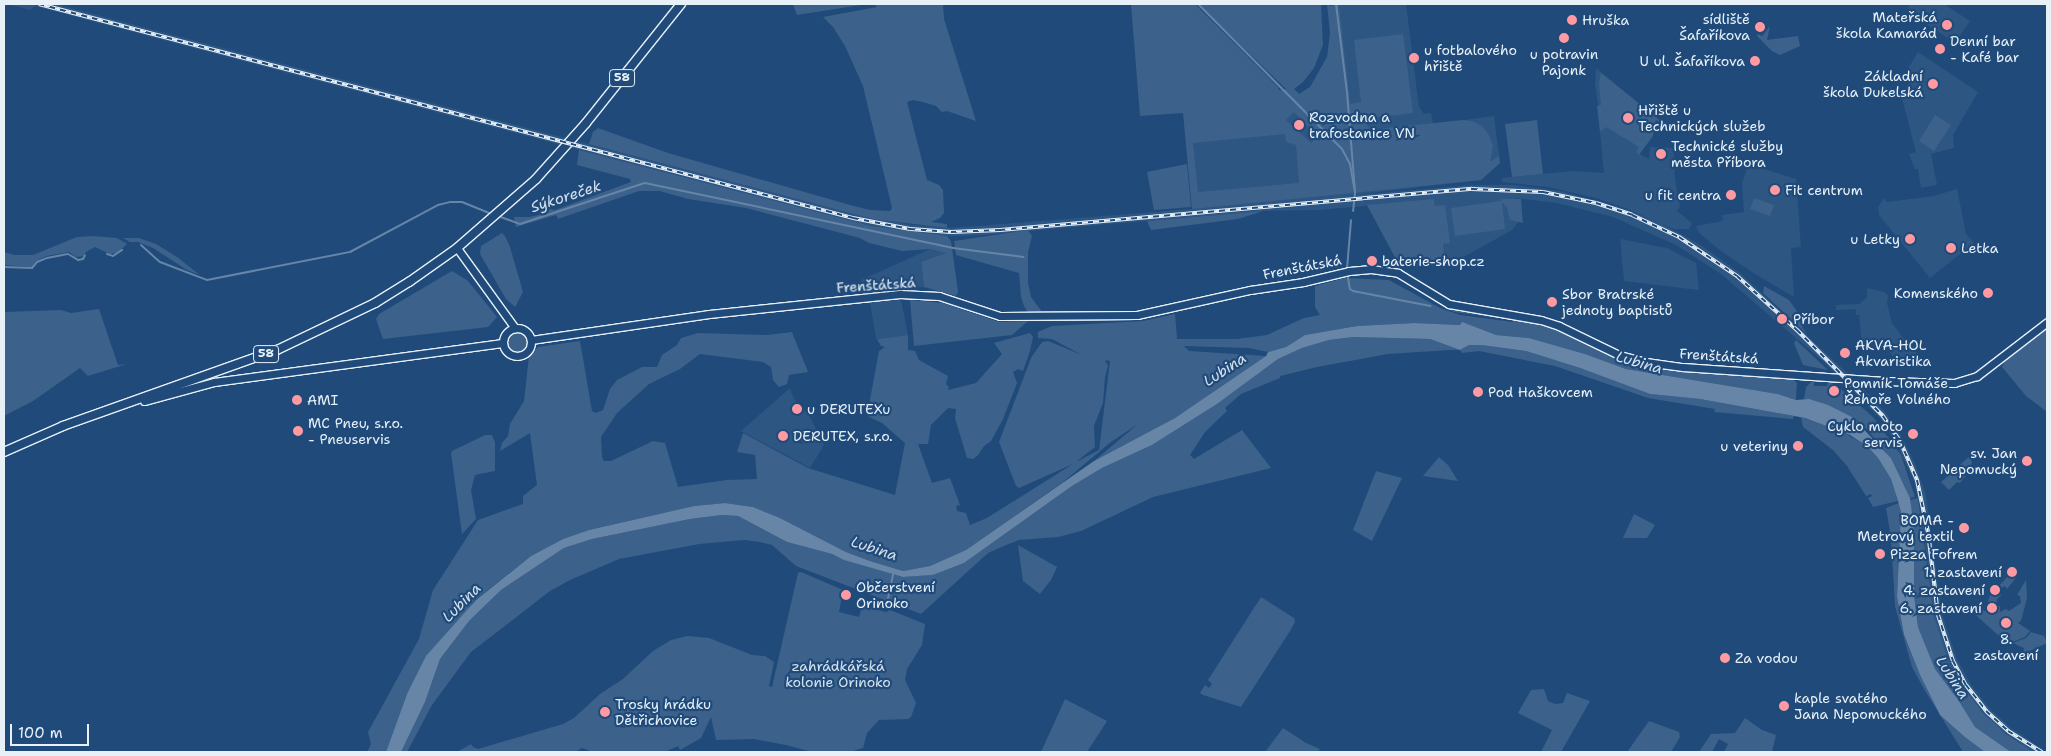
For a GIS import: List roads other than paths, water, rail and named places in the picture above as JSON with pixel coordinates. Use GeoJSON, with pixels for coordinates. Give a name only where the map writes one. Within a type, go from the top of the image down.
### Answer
{"type":"FeatureCollection","features":[{"type":"Feature","properties":{"kind":"main road","name":"58"},"geometry":{"type":"LineString","coordinates":[[4,452],[93,415],[218,372],[300,340],[375,303],[457,248],[497,216],[536,179],[562,151],[681,4]]}},
{"type":"Feature","properties":{"kind":"main road"},"geometry":{"type":"LineString","coordinates":[[457,248],[515,328],[525,331],[531,340],[528,351],[518,356],[508,353],[502,343]]}},
{"type":"Feature","properties":{"kind":"main road","name":"Frenštátská"},"geometry":{"type":"LineString","coordinates":[[531,340],[710,314],[900,294],[939,296],[1000,316],[1148,314],[1238,292],[1303,282],[1347,271],[1371,269],[1393,272],[1403,276],[1449,304],[1532,318],[1559,326],[1619,355],[1646,362],[1683,367],[1885,381],[1954,383],[1978,376],[2047,322]]}},
{"type":"Feature","properties":{"kind":"main road"},"geometry":{"type":"LineString","coordinates":[[502,343],[506,333],[515,328]]}},
{"type":"Feature","properties":{"kind":"main road"},"geometry":{"type":"LineString","coordinates":[[93,415],[214,382],[502,343]]}},
{"type":"Feature","properties":{"kind":"waterway"},"geometry":{"type":"LineString","coordinates":[[1198,4],[1342,149],[1350,164],[1355,193],[1353,211]]}},
{"type":"Feature","properties":{"kind":"waterway"},"geometry":{"type":"LineString","coordinates":[[1336,4],[1347,92],[1355,192]]}},
{"type":"Feature","properties":{"kind":"waterway","name":"Sýkoreček"},"geometry":{"type":"LineString","coordinates":[[498,216],[520,224],[645,183],[953,248],[1023,257]]}},
{"type":"Feature","properties":{"kind":"waterway","name":"Sýkoreček"},"geometry":{"type":"LineString","coordinates":[[141,245],[160,262],[207,280],[350,252],[438,205],[450,202],[462,202],[492,214]]}},
{"type":"Feature","properties":{"kind":"waterway"},"geometry":{"type":"LineString","coordinates":[[1347,269],[1351,220]]}},
{"type":"Feature","properties":{"kind":"waterway","name":"Sýkoreček"},"geometry":{"type":"LineString","coordinates":[[107,254],[113,256],[122,250]]}},
{"type":"Feature","properties":{"kind":"waterway","name":"Sýkoreček"},"geometry":{"type":"LineString","coordinates":[[4,267],[32,268],[37,262],[47,258],[68,254],[78,260],[83,259],[85,255]]}},
{"type":"Feature","properties":{"kind":"waterway"},"geometry":{"type":"LineString","coordinates":[[1348,278],[1350,289],[1353,291],[1431,306]]}},
{"type":"Feature","properties":{"kind":"waterway"},"geometry":{"type":"LineString","coordinates":[[887,603],[893,574]]}},
{"type":"Feature","properties":{"kind":"railway"},"geometry":{"type":"LineString","coordinates":[[39,4],[853,218],[910,229],[951,232],[1000,230],[1472,189],[1543,192],[1596,203],[1632,215],[1679,237],[1737,276],[1797,330],[1883,416],[1900,441],[1917,480],[1928,532],[1938,615],[1953,661],[1966,685],[1986,711],[2008,731],[2042,752]]}},
{"type":"Feature","properties":{"kind":"place","name":"Hruška"},"geometry":{"type":"Point","coordinates":[1572,20]}},
{"type":"Feature","properties":{"kind":"place","name":"Mateřská škola Kamarád"},"geometry":{"type":"Point","coordinates":[1947,25]}},
{"type":"Feature","properties":{"kind":"place","name":"sídliště Šafaříkova"},"geometry":{"type":"Point","coordinates":[1760,27]}},
{"type":"Feature","properties":{"kind":"place","name":"u potravin Pajonk"},"geometry":{"type":"Point","coordinates":[1564,38]}},
{"type":"Feature","properties":{"kind":"place","name":"Denní bar - Kafé bar"},"geometry":{"type":"Point","coordinates":[1940,49]}},
{"type":"Feature","properties":{"kind":"place","name":"u fotbalového hřiště"},"geometry":{"type":"Point","coordinates":[1414,58]}},
{"type":"Feature","properties":{"kind":"place","name":"U ul. Šafaříkova"},"geometry":{"type":"Point","coordinates":[1755,61]}},
{"type":"Feature","properties":{"kind":"place","name":"Základní škola Dukelská"},"geometry":{"type":"Point","coordinates":[1933,84]}},
{"type":"Feature","properties":{"kind":"place","name":"Hřiště u Technických služeb"},"geometry":{"type":"Point","coordinates":[1628,118]}},
{"type":"Feature","properties":{"kind":"place","name":"Rozvodna a trafostanice VN"},"geometry":{"type":"Point","coordinates":[1299,125]}},
{"type":"Feature","properties":{"kind":"place","name":"Technické služby města Příbora"},"geometry":{"type":"Point","coordinates":[1661,154]}},
{"type":"Feature","properties":{"kind":"place","name":"Fit centrum"},"geometry":{"type":"Point","coordinates":[1775,190]}},
{"type":"Feature","properties":{"kind":"place","name":"u fit centra"},"geometry":{"type":"Point","coordinates":[1731,195]}},
{"type":"Feature","properties":{"kind":"place","name":"u Letky"},"geometry":{"type":"Point","coordinates":[1910,239]}},
{"type":"Feature","properties":{"kind":"place","name":"Letka"},"geometry":{"type":"Point","coordinates":[1951,248]}},
{"type":"Feature","properties":{"kind":"place","name":"baterie-shop.cz"},"geometry":{"type":"Point","coordinates":[1372,261]}},
{"type":"Feature","properties":{"kind":"place","name":"Komenského"},"geometry":{"type":"Point","coordinates":[1988,293]}},
{"type":"Feature","properties":{"kind":"place","name":"Sbor Bratrské jednoty baptistů"},"geometry":{"type":"Point","coordinates":[1552,302]}},
{"type":"Feature","properties":{"kind":"place","name":"Příbor"},"geometry":{"type":"Point","coordinates":[1782,319]}},
{"type":"Feature","properties":{"kind":"place","name":"AKVA-HOL Akvaristika"},"geometry":{"type":"Point","coordinates":[1845,353]}},
{"type":"Feature","properties":{"kind":"place","name":"Pomník Tomáše Řehoře Volného"},"geometry":{"type":"Point","coordinates":[1834,391]}},
{"type":"Feature","properties":{"kind":"place","name":"Pod Haškovcem"},"geometry":{"type":"Point","coordinates":[1478,392]}},
{"type":"Feature","properties":{"kind":"place","name":"AMI"},"geometry":{"type":"Point","coordinates":[297,400]}},
{"type":"Feature","properties":{"kind":"place","name":"u DERUTEXu"},"geometry":{"type":"Point","coordinates":[797,409]}},
{"type":"Feature","properties":{"kind":"place","name":"MC Pneu, s.r.o. - Pneuservis"},"geometry":{"type":"Point","coordinates":[298,431]}},
{"type":"Feature","properties":{"kind":"place","name":"Cyklo moto servis"},"geometry":{"type":"Point","coordinates":[1913,434]}},
{"type":"Feature","properties":{"kind":"place","name":"DERUTEX, s.r.o."},"geometry":{"type":"Point","coordinates":[783,436]}},
{"type":"Feature","properties":{"kind":"place","name":"u veteriny"},"geometry":{"type":"Point","coordinates":[1798,446]}},
{"type":"Feature","properties":{"kind":"place","name":"sv. Jan Nepomucký"},"geometry":{"type":"Point","coordinates":[2027,461]}},
{"type":"Feature","properties":{"kind":"place","name":"BOMA - Metrový textil"},"geometry":{"type":"Point","coordinates":[1964,528]}},
{"type":"Feature","properties":{"kind":"place","name":"Pizza Fofrem"},"geometry":{"type":"Point","coordinates":[1880,554]}},
{"type":"Feature","properties":{"kind":"place","name":"1. zastavení"},"geometry":{"type":"Point","coordinates":[2012,572]}},
{"type":"Feature","properties":{"kind":"place","name":"4. zastavení"},"geometry":{"type":"Point","coordinates":[1995,590]}},
{"type":"Feature","properties":{"kind":"place","name":"Občerstvení Orinoko"},"geometry":{"type":"Point","coordinates":[846,595]}},
{"type":"Feature","properties":{"kind":"place","name":"6. zastavení"},"geometry":{"type":"Point","coordinates":[1992,608]}},
{"type":"Feature","properties":{"kind":"place","name":"8. zastavení"},"geometry":{"type":"Point","coordinates":[2006,623]}},
{"type":"Feature","properties":{"kind":"place","name":"Za vodou"},"geometry":{"type":"Point","coordinates":[1725,658]}},
{"type":"Feature","properties":{"kind":"place","name":"kaple svatého Jana Nepomuckého"},"geometry":{"type":"Point","coordinates":[1784,706]}},
{"type":"Feature","properties":{"kind":"place","name":"Trosky hrádku Dětřichovice"},"geometry":{"type":"Point","coordinates":[605,712]}},
{"type":"Feature","properties":{"kind":"water label","name":"Lubina"},"geometry":{"type":"Point","coordinates":[1639,363]}},
{"type":"Feature","properties":{"kind":"water label","name":"Lubina"},"geometry":{"type":"Point","coordinates":[1225,370]}},
{"type":"Feature","properties":{"kind":"water label","name":"Lubina"},"geometry":{"type":"Point","coordinates":[874,549]}},
{"type":"Feature","properties":{"kind":"water label","name":"Lubina"},"geometry":{"type":"Point","coordinates":[462,603]}},
{"type":"Feature","properties":{"kind":"water label","name":"Lubina"},"geometry":{"type":"Point","coordinates":[1952,678]}},
{"type":"Feature","properties":{"kind":"park label","name":"zahrádkářská kolonie Orinoko"},"geometry":{"type":"Point","coordinates":[838,674]}}]}
